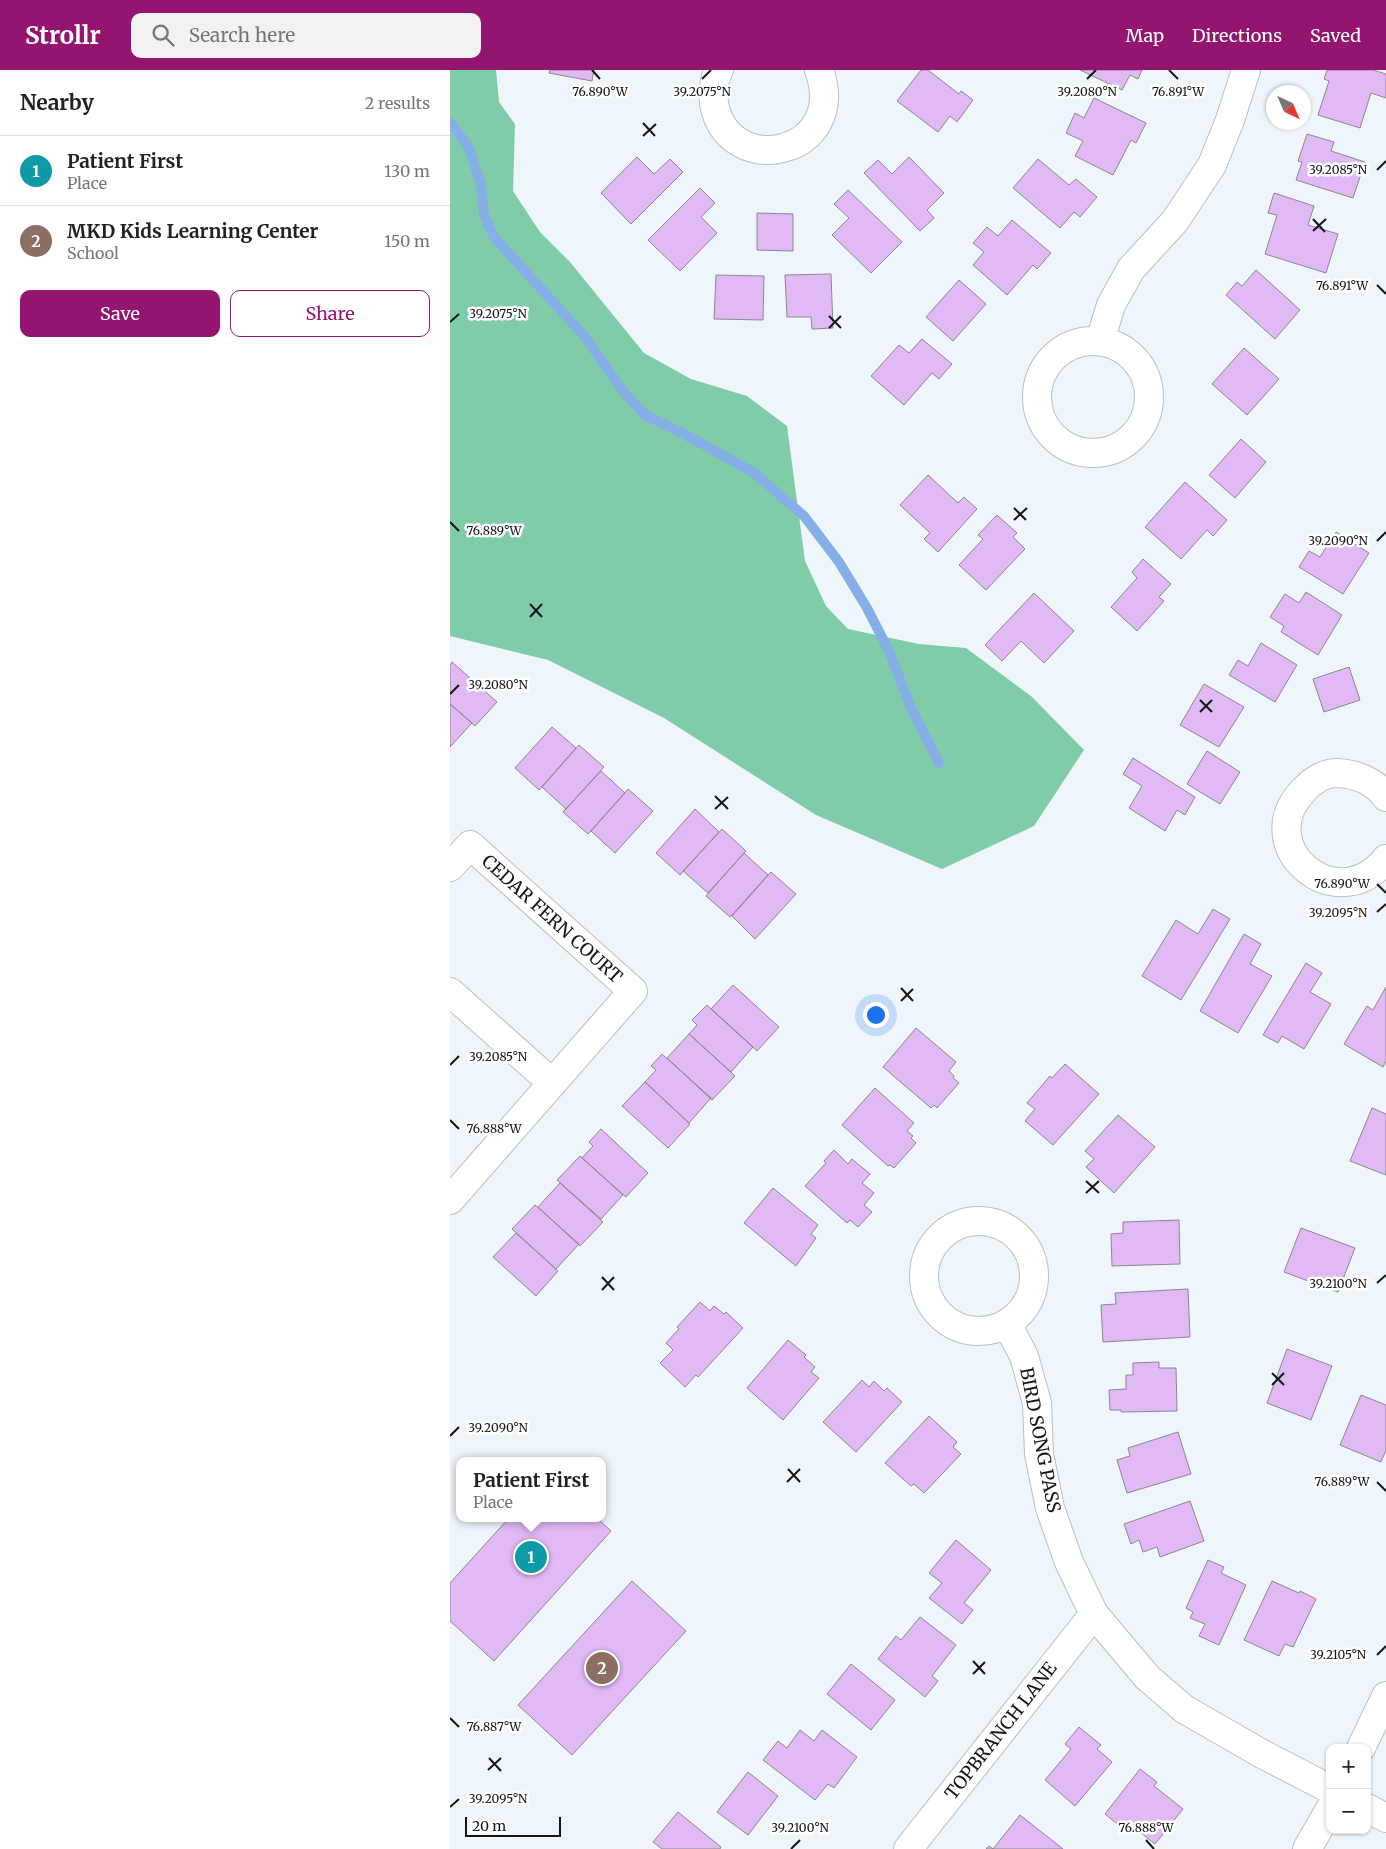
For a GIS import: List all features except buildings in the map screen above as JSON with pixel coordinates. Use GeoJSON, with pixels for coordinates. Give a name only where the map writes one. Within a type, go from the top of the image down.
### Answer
{"type":"FeatureCollection","features":[{"type":"Feature","properties":{"kind":"street"},"geometry":{"type":"LineString","coordinates":[[719,70],[716,74],[713,92],[716,116],[725,131],[739,143],[756,150],[778,150],[794,145],[812,131],[824,108],[825,86],[819,70]]}},
{"type":"Feature","properties":{"kind":"street"},"geometry":{"type":"LineString","coordinates":[[1100,341],[1111,305],[1131,269],[1175,221],[1212,165],[1230,120],[1246,70]]}},
{"type":"Feature","properties":{"kind":"street"},"geometry":{"type":"LineString","coordinates":[[1100,341],[1121,347],[1141,367],[1149,384],[1150,405],[1141,428],[1128,442],[1109,452],[1089,454],[1067,447],[1051,435],[1041,418],[1037,397],[1041,377],[1051,361],[1064,349],[1082,342],[1100,341]]}},
{"type":"Feature","properties":{"kind":"street"},"geometry":{"type":"LineString","coordinates":[[1386,795],[1368,780],[1349,774],[1332,773],[1312,782],[1294,799],[1286,823],[1288,845],[1296,861],[1313,875],[1333,882],[1352,882],[1373,873],[1386,859]]}},
{"type":"Feature","properties":{"kind":"street","name":"CEDAR FERN COURT"},"geometry":{"type":"LineString","coordinates":[[450,867],[470,845],[633,991],[551,1082],[450,1200]]}},
{"type":"Feature","properties":{"kind":"street"},"geometry":{"type":"LineString","coordinates":[[450,992],[551,1082]]}},
{"type":"Feature","properties":{"kind":"street"},"geometry":{"type":"LineString","coordinates":[[977,1220],[997,1223],[1015,1233],[1025,1245],[1033,1264],[1033,1286],[1027,1304],[1007,1324],[982,1332],[963,1329],[944,1320],[931,1305],[924,1288],[924,1265],[928,1253],[943,1234],[960,1224],[977,1220]]}},
{"type":"Feature","properties":{"kind":"street","name":"BIRD SONG PASS"},"geometry":{"type":"LineString","coordinates":[[1007,1324],[1024,1356],[1036,1403],[1039,1454],[1050,1508],[1069,1562],[1094,1614],[1147,1677],[1184,1709],[1248,1746],[1326,1787]]}},
{"type":"Feature","properties":{"kind":"street","name":"TOPBRANCH LANE"},"geometry":{"type":"LineString","coordinates":[[908,1849],[1094,1614]]}},
{"type":"Feature","properties":{"kind":"street"},"geometry":{"type":"LineString","coordinates":[[1363,1744],[1386,1696]]}},
{"type":"Feature","properties":{"kind":"street"},"geometry":{"type":"LineString","coordinates":[[1371,1810],[1386,1818]]}},
{"type":"Feature","properties":{"kind":"street"},"geometry":{"type":"LineString","coordinates":[[1307,1849],[1326,1816]]}},
{"type":"Feature","properties":{"kind":"green space"},"geometry":{"type":"Polygon","coordinates":[[[450,70],[496,70],[499,102],[515,124],[513,191],[540,232],[570,262],[644,353],[691,379],[747,396],[787,426],[805,561],[826,606],[848,629],[919,644],[966,648],[1031,696],[1084,750],[1034,826],[942,869],[816,815],[664,718],[548,660],[450,636],[450,70]]]}},
{"type":"Feature","properties":{"kind":"waterway"},"geometry":{"type":"LineString","coordinates":[[450,122],[468,146],[481,185],[484,215],[494,237],[586,338],[622,390],[645,415],[753,472],[804,516],[839,562],[867,608],[888,649],[911,708],[939,763]]}},
{"type":"Feature","properties":{"kind":"place","name":"Patient First"},"geometry":{"type":"Point","coordinates":[531,1557]}},
{"type":"Feature","properties":{"kind":"place","name":"MKD Kids Learning Center"},"geometry":{"type":"Point","coordinates":[602,1668]}}]}
